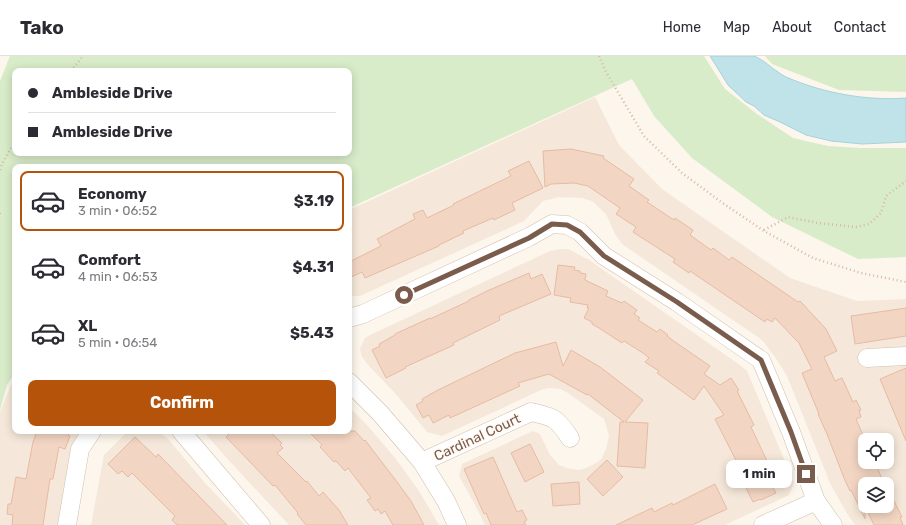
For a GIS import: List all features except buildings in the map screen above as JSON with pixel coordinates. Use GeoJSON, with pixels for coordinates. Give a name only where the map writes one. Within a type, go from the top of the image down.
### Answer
{"type":"FeatureCollection","features":[{"type":"Feature","properties":{"kind":"street"},"geometry":{"type":"LineString","coordinates":[[352,317],[363,314],[529,238],[552,224],[567,225],[580,232],[604,256],[677,302],[761,360],[791,432],[816,501],[833,525]]}},
{"type":"Feature","properties":{"kind":"street"},"geometry":{"type":"LineString","coordinates":[[867,358],[906,356]]}},
{"type":"Feature","properties":{"kind":"street"},"geometry":{"type":"LineString","coordinates":[[352,385],[380,413],[422,462],[446,502],[457,525]]}},
{"type":"Feature","properties":{"kind":"street","name":"Cardinal Court"},"geometry":{"type":"LineString","coordinates":[[422,462],[530,412],[550,416],[560,424],[570,438]]}},
{"type":"Feature","properties":{"kind":"street"},"geometry":{"type":"LineString","coordinates":[[68,525],[80,448],[90,434]]}},
{"type":"Feature","properties":{"kind":"street"},"geometry":{"type":"LineString","coordinates":[[184,434],[261,525]]}},
{"type":"Feature","properties":{"kind":"street"},"geometry":{"type":"LineString","coordinates":[[763,525],[816,501]]}},
{"type":"Feature","properties":{"kind":"path"},"geometry":{"type":"LineString","coordinates":[[73,68],[83,56]]}},
{"type":"Feature","properties":{"kind":"path"},"geometry":{"type":"LineString","coordinates":[[599,56],[606,72],[644,136],[682,173],[724,204],[764,231],[813,258],[861,273],[906,282]]}},
{"type":"Feature","properties":{"kind":"path"},"geometry":{"type":"LineString","coordinates":[[0,170],[12,146]]}},
{"type":"Feature","properties":{"kind":"path"},"geometry":{"type":"LineString","coordinates":[[764,231],[788,217],[818,223],[856,227],[869,224],[882,213],[886,196],[906,182]]}},
{"type":"Feature","properties":{"kind":"shaded area"},"geometry":{"type":"Polygon","coordinates":[[[595,97],[619,145],[662,189],[790,278],[857,301],[906,299],[906,525],[855,525],[830,483],[787,376],[762,340],[622,244],[615,234],[606,214],[592,201],[582,198],[559,197],[543,201],[524,221],[360,296],[352,296],[352,209],[595,97]]]}},
{"type":"Feature","properties":{"kind":"shaded area"},"geometry":{"type":"Polygon","coordinates":[[[568,249],[589,260],[747,371],[794,483],[789,495],[725,525],[485,525],[459,476],[462,464],[533,431],[540,434],[550,455],[559,465],[579,470],[586,468],[598,462],[602,458],[606,449],[609,435],[604,419],[568,393],[560,389],[549,388],[541,390],[442,436],[427,432],[395,393],[369,366],[362,357],[360,349],[365,338],[372,334],[550,251],[568,249]]]}},
{"type":"Feature","properties":{"kind":"shaded area"},"geometry":{"type":"Polygon","coordinates":[[[12,384],[12,434],[78,434],[70,458],[58,525],[0,525],[0,412],[12,384]]]}},
{"type":"Feature","properties":{"kind":"shaded area"},"geometry":{"type":"Polygon","coordinates":[[[352,410],[396,459],[419,491],[439,525],[289,525],[206,434],[352,434],[352,410]]]}},
{"type":"Feature","properties":{"kind":"shaded area"},"geometry":{"type":"Polygon","coordinates":[[[125,434],[162,434],[169,440],[205,483],[245,525],[91,525],[104,455],[125,434]]]}},
{"type":"Feature","properties":{"kind":"green space"},"geometry":{"type":"Polygon","coordinates":[[[10,56],[704,56],[725,89],[757,114],[793,138],[828,146],[906,148],[906,257],[858,259],[772,217],[692,158],[654,116],[632,79],[352,207],[352,164],[12,164],[12,378],[7,385],[0,410],[0,81],[10,56]]]}},
{"type":"Feature","properties":{"kind":"green space"},"geometry":{"type":"Polygon","coordinates":[[[765,56],[906,56],[906,92],[839,90],[772,64],[765,56]]]}},
{"type":"Feature","properties":{"kind":"water"},"geometry":{"type":"Polygon","coordinates":[[[710,56],[753,56],[760,59],[786,77],[800,83],[845,95],[891,99],[906,98],[906,142],[862,144],[831,141],[806,135],[764,115],[754,106],[746,102],[728,85],[710,56]]]}},
{"type":"Feature","properties":{"kind":"route"},"geometry":{"type":"LineString","coordinates":[[404,295],[529,238],[552,224],[567,225],[580,232],[604,256],[677,302],[761,360],[791,432],[806,474]]}}]}
